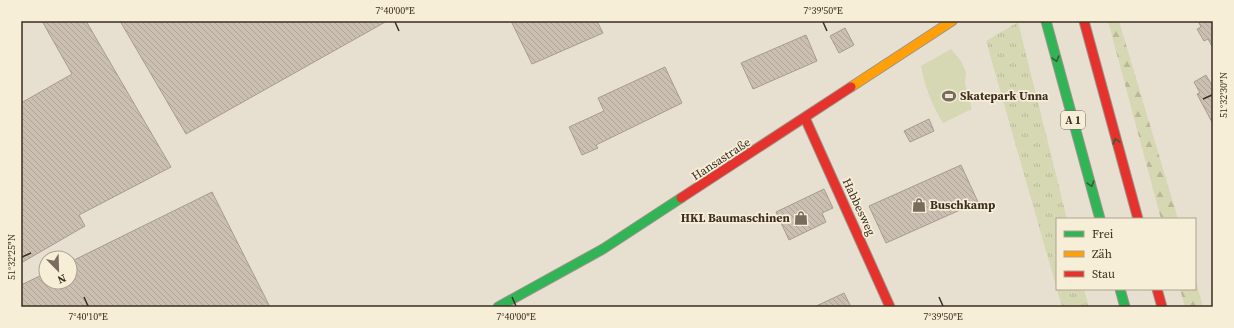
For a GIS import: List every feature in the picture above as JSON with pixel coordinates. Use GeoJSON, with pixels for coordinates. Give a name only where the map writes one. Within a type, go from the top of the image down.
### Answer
{"type":"FeatureCollection","features":[{"type":"Feature","properties":{"kind":"main road","name":"Hansastraße"},"geometry":{"type":"LineString","coordinates":[[498,307],[603,249],[952,21]]}},
{"type":"Feature","properties":{"kind":"main road","name":"A 1"},"geometry":{"type":"LineString","coordinates":[[1046,21],[1100,218]]}},
{"type":"Feature","properties":{"kind":"main road"},"geometry":{"type":"LineString","coordinates":[[1084,21],[1138,218]]}},
{"type":"Feature","properties":{"kind":"main road","name":"Habbesweg"},"geometry":{"type":"LineString","coordinates":[[805,118],[890,307]]}},
{"type":"Feature","properties":{"kind":"main road"},"geometry":{"type":"LineString","coordinates":[[1120,290],[1125,307]]}},
{"type":"Feature","properties":{"kind":"main road"},"geometry":{"type":"LineString","coordinates":[[1157,290],[1162,307]]}},
{"type":"Feature","properties":{"kind":"green space"},"geometry":{"type":"Polygon","coordinates":[[[1108,21],[1119,21],[1178,218],[1161,218],[1108,21]]]}},
{"type":"Feature","properties":{"kind":"green space"},"geometry":{"type":"Polygon","coordinates":[[[1018,22],[1067,218],[1056,218],[1056,286],[986,41],[1018,22]]]}},
{"type":"Feature","properties":{"kind":"green space","name":"Skatepark Unna"},"geometry":{"type":"Polygon","coordinates":[[[951,49],[961,61],[966,72],[965,84],[972,109],[943,123],[929,96],[921,66],[951,49]]]}},
{"type":"Feature","properties":{"kind":"green space"},"geometry":{"type":"Polygon","coordinates":[[[1196,282],[1203,307],[1185,307],[1180,290],[1196,290],[1196,282]]]}},
{"type":"Feature","properties":{"kind":"green space"},"geometry":{"type":"Polygon","coordinates":[[[1057,290],[1084,290],[1089,307],[1062,307],[1057,290]]]}},
{"type":"Feature","properties":{"kind":"building"},"geometry":{"type":"Polygon","coordinates":[[[42,21],[86,21],[171,167],[79,215],[85,226],[43,250],[38,250],[38,253],[21,263],[21,103],[72,74],[42,21]]]}},
{"type":"Feature","properties":{"kind":"building"},"geometry":{"type":"Polygon","coordinates":[[[120,21],[387,21],[186,134],[120,21]]]}},
{"type":"Feature","properties":{"kind":"building"},"geometry":{"type":"Polygon","coordinates":[[[511,21],[597,21],[603,33],[532,64],[511,21]]]}},
{"type":"Feature","properties":{"kind":"building"},"geometry":{"type":"Polygon","coordinates":[[[1198,21],[1213,21],[1213,48],[1208,39],[1204,41],[1197,29],[1201,27],[1198,21]]]}},
{"type":"Feature","properties":{"kind":"building"},"geometry":{"type":"Polygon","coordinates":[[[845,28],[854,45],[839,53],[830,36],[845,28]]]}},
{"type":"Feature","properties":{"kind":"building"},"geometry":{"type":"Polygon","coordinates":[[[806,35],[817,61],[753,89],[741,63],[806,35]]]}},
{"type":"Feature","properties":{"kind":"building"},"geometry":{"type":"Polygon","coordinates":[[[665,67],[682,103],[596,145],[598,148],[582,155],[569,127],[604,111],[598,98],[665,67]]]}},
{"type":"Feature","properties":{"kind":"building"},"geometry":{"type":"Polygon","coordinates":[[[1206,75],[1213,87],[1213,124],[1197,94],[1200,93],[1194,82],[1206,75]]]}},
{"type":"Feature","properties":{"kind":"building"},"geometry":{"type":"Polygon","coordinates":[[[929,119],[934,131],[910,142],[904,131],[929,119]]]}},
{"type":"Feature","properties":{"kind":"building"},"geometry":{"type":"Polygon","coordinates":[[[961,165],[978,202],[886,243],[869,206],[961,165]]]}},
{"type":"Feature","properties":{"kind":"building","name":"HKL Baumaschinen"},"geometry":{"type":"Polygon","coordinates":[[[824,189],[833,208],[822,213],[826,222],[789,240],[776,212],[824,189]]]}},
{"type":"Feature","properties":{"kind":"building"},"geometry":{"type":"Polygon","coordinates":[[[212,192],[270,307],[21,307],[21,285],[38,277],[38,290],[78,290],[78,258],[212,192]]]}},
{"type":"Feature","properties":{"kind":"building"},"geometry":{"type":"Polygon","coordinates":[[[844,293],[851,307],[814,307],[844,293]]]}},
{"type":"Feature","properties":{"kind":"traffic: fast"},"geometry":{"type":"LineString","coordinates":[[1046,21],[1100,218]]}},
{"type":"Feature","properties":{"kind":"traffic: fast"},"geometry":{"type":"LineString","coordinates":[[498,307],[603,249],[681,198]]}},
{"type":"Feature","properties":{"kind":"traffic: fast"},"geometry":{"type":"LineString","coordinates":[[1120,290],[1125,307]]}},
{"type":"Feature","properties":{"kind":"traffic: slow"},"geometry":{"type":"LineString","coordinates":[[851,87],[952,21]]}},
{"type":"Feature","properties":{"kind":"traffic: jam"},"geometry":{"type":"LineString","coordinates":[[1084,21],[1138,218]]}},
{"type":"Feature","properties":{"kind":"traffic: jam"},"geometry":{"type":"LineString","coordinates":[[681,198],[851,87]]}},
{"type":"Feature","properties":{"kind":"traffic: jam"},"geometry":{"type":"LineString","coordinates":[[805,118],[890,307]]}},
{"type":"Feature","properties":{"kind":"traffic: jam"},"geometry":{"type":"LineString","coordinates":[[1157,290],[1162,307]]}},
{"type":"Feature","properties":{"kind":"place","name":"Skatepark Unna"},"geometry":{"type":"Point","coordinates":[949,96]}},
{"type":"Feature","properties":{"kind":"place","name":"Buschkamp"},"geometry":{"type":"Point","coordinates":[919,205]}},
{"type":"Feature","properties":{"kind":"place","name":"HKL Baumaschinen"},"geometry":{"type":"Point","coordinates":[801,218]}}]}
